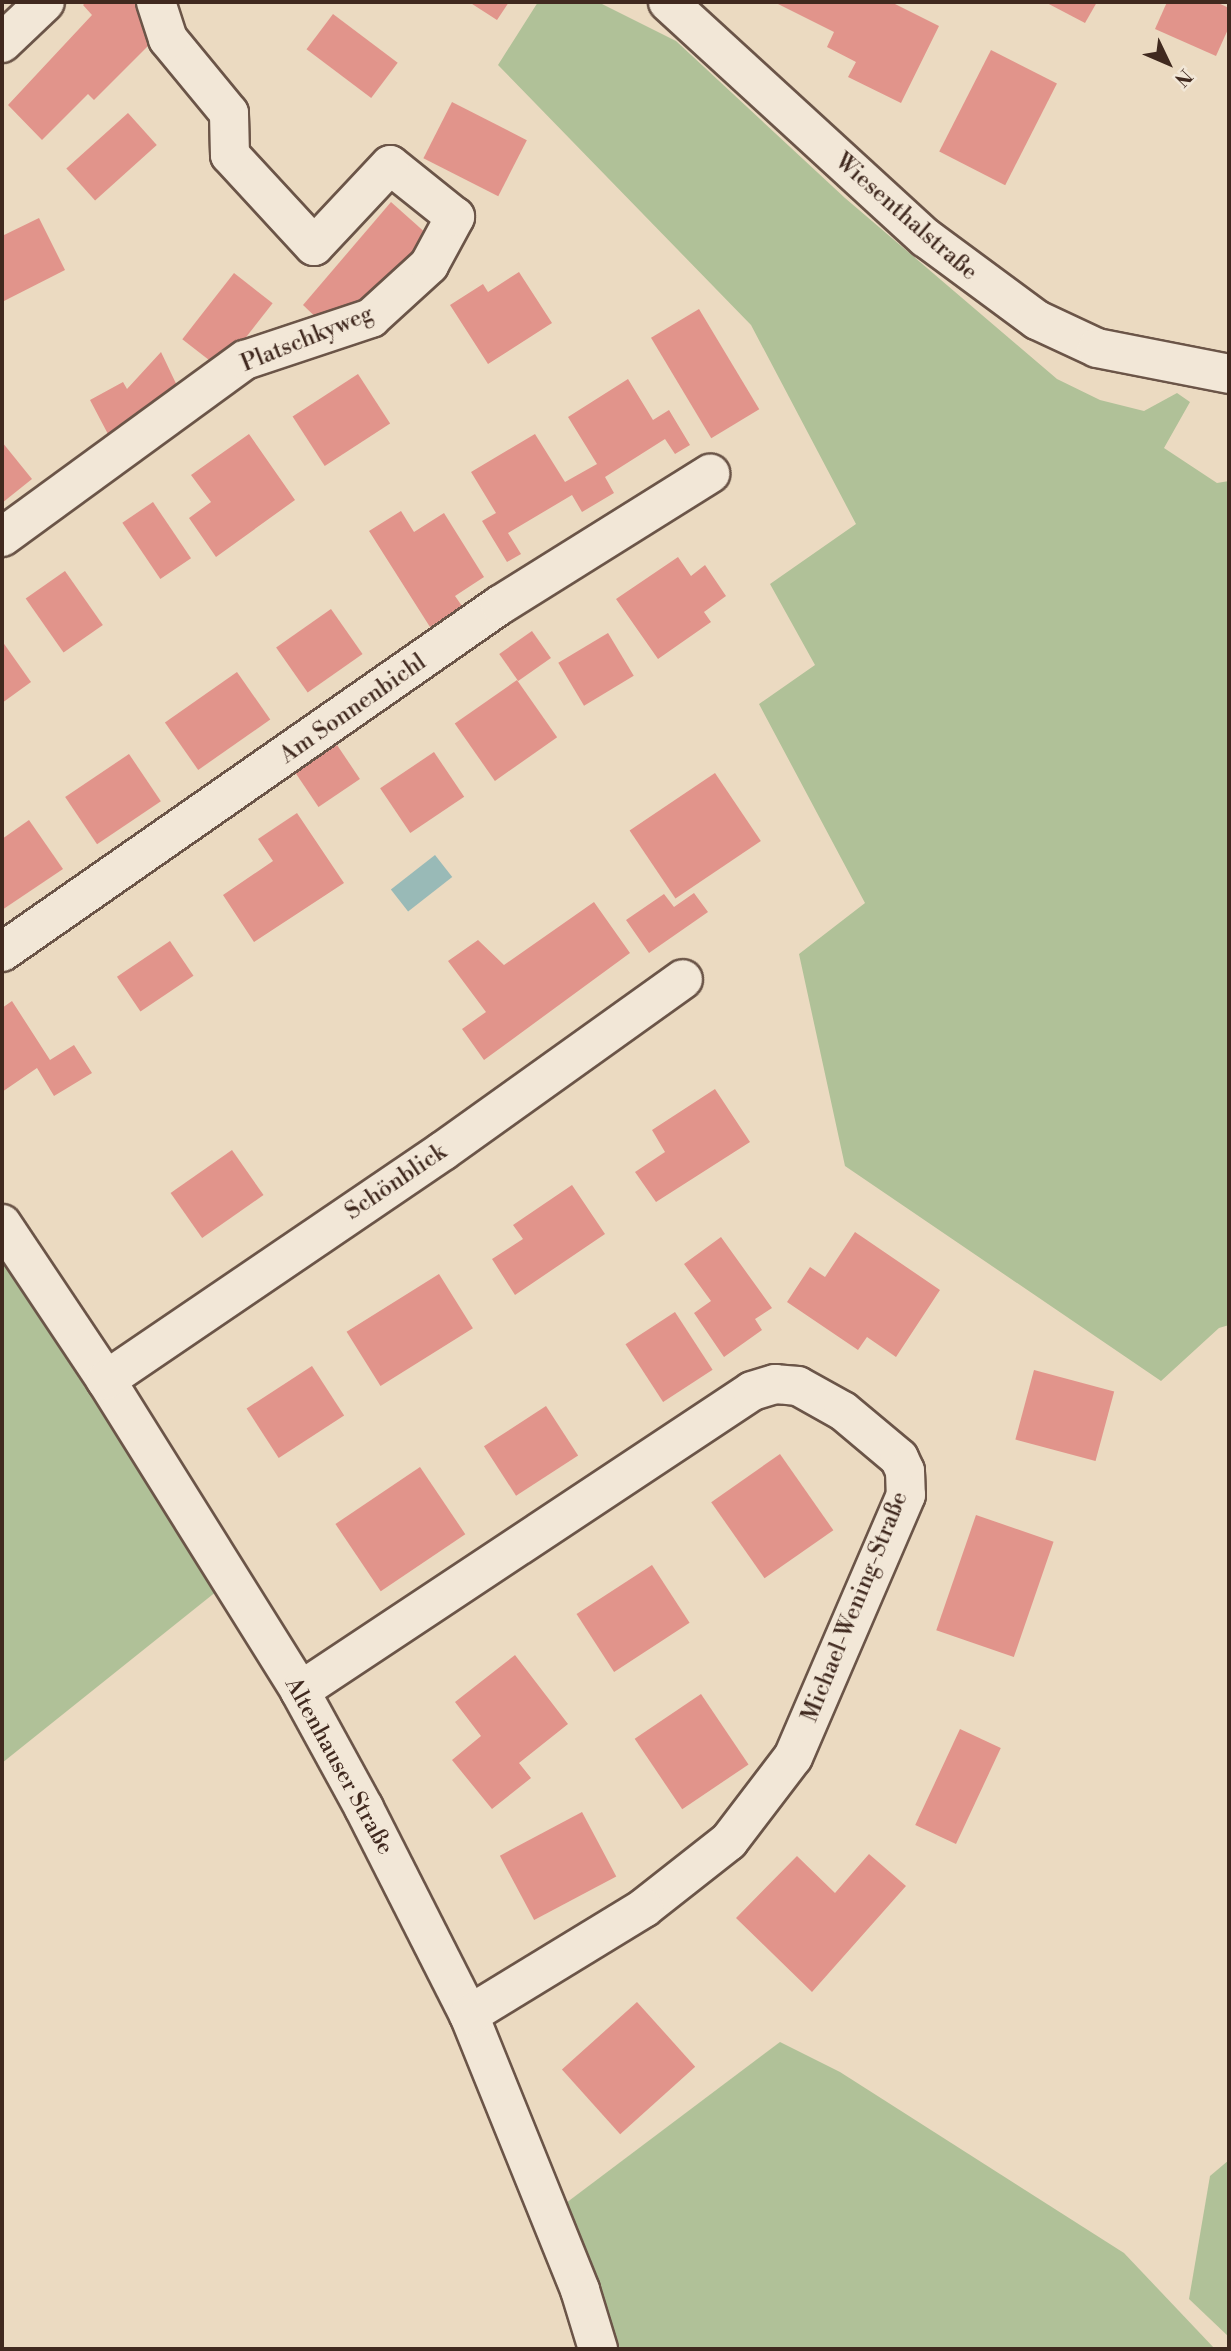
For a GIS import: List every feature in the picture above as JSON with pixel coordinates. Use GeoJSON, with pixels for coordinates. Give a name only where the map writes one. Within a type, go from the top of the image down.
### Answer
{"type":"FeatureCollection","features":[{"type":"Feature","properties":{"kind":"street"},"geometry":{"type":"LineString","coordinates":[[2,43],[45,2]]}},
{"type":"Feature","properties":{"kind":"street","name":"Platschkyweg"},"geometry":{"type":"LineString","coordinates":[[2,537],[245,360],[371,318],[429,265],[454,217],[390,165],[314,246],[230,155],[229,113],[168,39],[156,2]]}},
{"type":"Feature","properties":{"kind":"street","name":"Wiesenthalstraße"},"geometry":{"type":"LineString","coordinates":[[668,2],[859,178],[982,283],[1037,320],[1080,342],[1229,374]]}},
{"type":"Feature","properties":{"kind":"street","name":"Am Sonnenbichl"},"geometry":{"type":"LineString","coordinates":[[2,952],[522,590],[709,474]]}},
{"type":"Feature","properties":{"kind":"street","name":"Schönblick"},"geometry":{"type":"LineString","coordinates":[[106,1380],[443,1151],[683,979]]}},
{"type":"Feature","properties":{"kind":"street","name":"Altenhauser Straße"},"geometry":{"type":"LineString","coordinates":[[2,1224],[106,1380],[300,1691],[469,2015],[580,2290],[598,2349]]}},
{"type":"Feature","properties":{"kind":"street","name":"Michael-Wening-Straße"},"geometry":{"type":"LineString","coordinates":[[300,1691],[752,1391],[775,1384],[797,1386],[843,1411],[899,1458],[905,1471],[906,1495],[793,1757],[729,1841],[644,1908],[469,2015]]}},
{"type":"Feature","properties":{"kind":"green space"},"geometry":{"type":"Polygon","coordinates":[[[538,2],[598,2],[676,41],[845,198],[1057,379],[1100,400],[1144,411],[1177,393],[1190,402],[1164,448],[1217,483],[1229,481],[1229,1325],[1219,1328],[1161,1381],[845,1166],[799,954],[865,903],[759,704],[815,665],[770,584],[856,524],[751,325],[498,65],[538,2]]]}},
{"type":"Feature","properties":{"kind":"green space"},"geometry":{"type":"Polygon","coordinates":[[[2,1257],[217,1591],[2,1763],[2,1257]]]}},
{"type":"Feature","properties":{"kind":"green space"},"geometry":{"type":"Polygon","coordinates":[[[780,2042],[840,2072],[1124,2253],[1215,2349],[615,2349],[566,2203],[780,2042]]]}},
{"type":"Feature","properties":{"kind":"green space"},"geometry":{"type":"Polygon","coordinates":[[[1229,2160],[1229,2337],[1189,2299],[1210,2176],[1229,2160]]]}},
{"type":"Feature","properties":{"kind":"water"},"geometry":{"type":"Polygon","coordinates":[[[435,855],[452,877],[408,912],[391,889],[435,855]]]}},
{"type":"Feature","properties":{"kind":"building"},"geometry":{"type":"Polygon","coordinates":[[[86,2],[139,2],[156,38],[94,100],[88,94],[42,140],[8,105],[92,15],[83,5],[86,2]]]}},
{"type":"Feature","properties":{"kind":"building"},"geometry":{"type":"Polygon","coordinates":[[[469,2],[509,2],[497,20],[469,2]]]}},
{"type":"Feature","properties":{"kind":"building"},"geometry":{"type":"Polygon","coordinates":[[[774,2],[891,2],[939,26],[901,103],[848,77],[856,62],[827,47],[834,32],[774,2]]]}},
{"type":"Feature","properties":{"kind":"building"},"geometry":{"type":"Polygon","coordinates":[[[1045,2],[1097,2],[1085,23],[1045,2]]]}},
{"type":"Feature","properties":{"kind":"building"},"geometry":{"type":"Polygon","coordinates":[[[1167,2],[1216,2],[1229,8],[1229,27],[1216,56],[1155,29],[1167,2]]]}},
{"type":"Feature","properties":{"kind":"building"},"geometry":{"type":"Polygon","coordinates":[[[333,14],[398,63],[371,98],[307,49],[333,14]]]}},
{"type":"Feature","properties":{"kind":"building"},"geometry":{"type":"Polygon","coordinates":[[[991,50],[1057,84],[1005,185],[939,152],[991,50]]]}},
{"type":"Feature","properties":{"kind":"building"},"geometry":{"type":"Polygon","coordinates":[[[452,102],[527,140],[498,196],[423,158],[452,102]]]}},
{"type":"Feature","properties":{"kind":"building"},"geometry":{"type":"Polygon","coordinates":[[[128,113],[157,145],[95,200],[66,169],[128,113]]]}},
{"type":"Feature","properties":{"kind":"building"},"geometry":{"type":"Polygon","coordinates":[[[391,202],[428,235],[356,317],[325,326],[303,305],[391,202]]]}},
{"type":"Feature","properties":{"kind":"building"},"geometry":{"type":"Polygon","coordinates":[[[39,218],[65,270],[2,302],[2,236],[39,218]]]}},
{"type":"Feature","properties":{"kind":"building"},"geometry":{"type":"Polygon","coordinates":[[[519,272],[552,323],[488,364],[450,305],[483,284],[488,292],[519,272]]]}},
{"type":"Feature","properties":{"kind":"building"},"geometry":{"type":"Polygon","coordinates":[[[234,273],[273,303],[221,369],[182,339],[234,273]]]}},
{"type":"Feature","properties":{"kind":"building"},"geometry":{"type":"Polygon","coordinates":[[[699,309],[759,409],[711,438],[651,338],[699,309]]]}},
{"type":"Feature","properties":{"kind":"building"},"geometry":{"type":"Polygon","coordinates":[[[161,352],[181,394],[109,436],[90,400],[123,382],[127,389],[161,352]]]}},
{"type":"Feature","properties":{"kind":"building"},"geometry":{"type":"Polygon","coordinates":[[[358,374],[390,423],[325,466],[293,416],[358,374]]]}},
{"type":"Feature","properties":{"kind":"building"},"geometry":{"type":"Polygon","coordinates":[[[628,379],[653,420],[669,410],[690,445],[675,454],[665,439],[605,477],[614,493],[582,512],[572,495],[508,533],[521,554],[507,562],[482,521],[496,513],[471,472],[535,434],[565,482],[597,464],[568,417],[628,379]]]}},
{"type":"Feature","properties":{"kind":"building"},"geometry":{"type":"Polygon","coordinates":[[[249,434],[295,500],[216,557],[189,518],[211,502],[191,475],[249,434]]]}},
{"type":"Feature","properties":{"kind":"building"},"geometry":{"type":"Polygon","coordinates":[[[2,442],[32,479],[2,503],[2,442]]]}},
{"type":"Feature","properties":{"kind":"building"},"geometry":{"type":"Polygon","coordinates":[[[153,502],[191,558],[160,579],[122,523],[153,502]]]}},
{"type":"Feature","properties":{"kind":"building"},"geometry":{"type":"Polygon","coordinates":[[[401,511],[414,532],[444,513],[484,577],[455,596],[462,606],[430,627],[369,531],[401,511]]]}},
{"type":"Feature","properties":{"kind":"building"},"geometry":{"type":"Polygon","coordinates":[[[678,557],[691,576],[705,565],[726,596],[704,612],[711,622],[658,659],[616,599],[678,557]]]}},
{"type":"Feature","properties":{"kind":"building"},"geometry":{"type":"Polygon","coordinates":[[[65,571],[103,625],[64,653],[26,599],[65,571]]]}},
{"type":"Feature","properties":{"kind":"building"},"geometry":{"type":"Polygon","coordinates":[[[331,609],[363,654],[308,692],[276,647],[331,609]]]}},
{"type":"Feature","properties":{"kind":"building"},"geometry":{"type":"Polygon","coordinates":[[[532,631],[551,658],[518,681],[499,654],[532,631]]]}},
{"type":"Feature","properties":{"kind":"building"},"geometry":{"type":"Polygon","coordinates":[[[608,633],[634,676],[584,706],[558,663],[608,633]]]}},
{"type":"Feature","properties":{"kind":"building"},"geometry":{"type":"Polygon","coordinates":[[[2,641],[31,682],[2,703],[2,641]]]}},
{"type":"Feature","properties":{"kind":"building"},"geometry":{"type":"Polygon","coordinates":[[[237,672],[270,720],[198,770],[165,722],[237,672]]]}},
{"type":"Feature","properties":{"kind":"building"},"geometry":{"type":"Polygon","coordinates":[[[517,680],[557,737],[495,781],[455,724],[517,680]]]}},
{"type":"Feature","properties":{"kind":"building"},"geometry":{"type":"Polygon","coordinates":[[[337,745],[360,779],[318,807],[296,773],[337,745]]]}},
{"type":"Feature","properties":{"kind":"building"},"geometry":{"type":"Polygon","coordinates":[[[434,752],[464,797],[410,833],[380,788],[434,752]]]}},
{"type":"Feature","properties":{"kind":"building"},"geometry":{"type":"Polygon","coordinates":[[[129,754],[161,801],[97,844],[65,797],[129,754]]]}},
{"type":"Feature","properties":{"kind":"building"},"geometry":{"type":"Polygon","coordinates":[[[715,773],[761,841],[675,899],[630,831],[715,773]]]}},
{"type":"Feature","properties":{"kind":"building"},"geometry":{"type":"Polygon","coordinates":[[[297,813],[344,883],[254,942],[223,895],[273,861],[258,839],[297,813]]]}},
{"type":"Feature","properties":{"kind":"building"},"geometry":{"type":"Polygon","coordinates":[[[29,820],[63,869],[2,910],[2,839],[29,820]]]}},
{"type":"Feature","properties":{"kind":"building"},"geometry":{"type":"Polygon","coordinates":[[[694,893],[708,912],[649,953],[626,920],[664,894],[674,907],[694,893]]]}},
{"type":"Feature","properties":{"kind":"building"},"geometry":{"type":"Polygon","coordinates":[[[594,902],[630,953],[484,1060],[462,1029],[486,1012],[448,961],[478,940],[504,965],[594,902]]]}},
{"type":"Feature","properties":{"kind":"building"},"geometry":{"type":"Polygon","coordinates":[[[170,941],[193,976],[140,1012],[117,977],[170,941]]]}},
{"type":"Feature","properties":{"kind":"building"},"geometry":{"type":"Polygon","coordinates":[[[12,1001],[50,1060],[74,1045],[92,1073],[54,1096],[37,1068],[2,1092],[2,1008],[12,1001]]]}},
{"type":"Feature","properties":{"kind":"building"},"geometry":{"type":"Polygon","coordinates":[[[715,1089],[750,1142],[656,1202],[635,1172],[665,1152],[652,1130],[715,1089]]]}},
{"type":"Feature","properties":{"kind":"building"},"geometry":{"type":"Polygon","coordinates":[[[232,1150],[264,1195],[202,1238],[171,1193],[232,1150]]]}},
{"type":"Feature","properties":{"kind":"building"},"geometry":{"type":"Polygon","coordinates":[[[572,1185],[605,1234],[515,1295],[492,1259],[523,1239],[513,1225],[572,1185]]]}},
{"type":"Feature","properties":{"kind":"building"},"geometry":{"type":"Polygon","coordinates":[[[855,1232],[940,1290],[896,1357],[867,1337],[858,1350],[787,1302],[810,1267],[825,1277],[855,1232]]]}},
{"type":"Feature","properties":{"kind":"building"},"geometry":{"type":"Polygon","coordinates":[[[721,1237],[772,1308],[755,1319],[762,1330],[724,1357],[694,1313],[711,1301],[684,1264],[721,1237]]]}},
{"type":"Feature","properties":{"kind":"building"},"geometry":{"type":"Polygon","coordinates":[[[439,1274],[473,1328],[380,1386],[347,1332],[439,1274]]]}},
{"type":"Feature","properties":{"kind":"building"},"geometry":{"type":"Polygon","coordinates":[[[675,1312],[713,1370],[663,1402],[626,1344],[675,1312]]]}},
{"type":"Feature","properties":{"kind":"building"},"geometry":{"type":"Polygon","coordinates":[[[312,1366],[344,1415],[279,1458],[247,1408],[312,1366]]]}},
{"type":"Feature","properties":{"kind":"building"},"geometry":{"type":"Polygon","coordinates":[[[1034,1370],[1114,1391],[1096,1461],[1015,1440],[1034,1370]]]}},
{"type":"Feature","properties":{"kind":"building"},"geometry":{"type":"Polygon","coordinates":[[[546,1406],[578,1455],[516,1496],[484,1446],[546,1406]]]}},
{"type":"Feature","properties":{"kind":"building"},"geometry":{"type":"Polygon","coordinates":[[[780,1454],[833,1530],[765,1578],[711,1502],[780,1454]]]}},
{"type":"Feature","properties":{"kind":"building"},"geometry":{"type":"Polygon","coordinates":[[[420,1467],[465,1534],[381,1591],[335,1524],[420,1467]]]}},
{"type":"Feature","properties":{"kind":"building"},"geometry":{"type":"Polygon","coordinates":[[[976,1515],[1054,1542],[1014,1657],[936,1630],[976,1515]]]}},
{"type":"Feature","properties":{"kind":"building"},"geometry":{"type":"Polygon","coordinates":[[[652,1565],[690,1623],[614,1672],[577,1614],[652,1565]]]}},
{"type":"Feature","properties":{"kind":"building"},"geometry":{"type":"Polygon","coordinates":[[[515,1655],[568,1724],[519,1763],[531,1778],[492,1809],[452,1760],[481,1736],[455,1702],[515,1655]]]}},
{"type":"Feature","properties":{"kind":"building"},"geometry":{"type":"Polygon","coordinates":[[[701,1694],[749,1764],[682,1809],[635,1739],[701,1694]]]}},
{"type":"Feature","properties":{"kind":"building"},"geometry":{"type":"Polygon","coordinates":[[[960,1729],[1001,1748],[956,1844],[915,1825],[960,1729]]]}},
{"type":"Feature","properties":{"kind":"building"},"geometry":{"type":"Polygon","coordinates":[[[582,1812],[616,1876],[534,1920],[500,1856],[582,1812]]]}},
{"type":"Feature","properties":{"kind":"building"},"geometry":{"type":"Polygon","coordinates":[[[869,1854],[906,1886],[812,1992],[736,1918],[797,1856],[835,1893],[869,1854]]]}},
{"type":"Feature","properties":{"kind":"building"},"geometry":{"type":"Polygon","coordinates":[[[637,2002],[695,2067],[620,2134],[562,2070],[637,2002]]]}}]}
